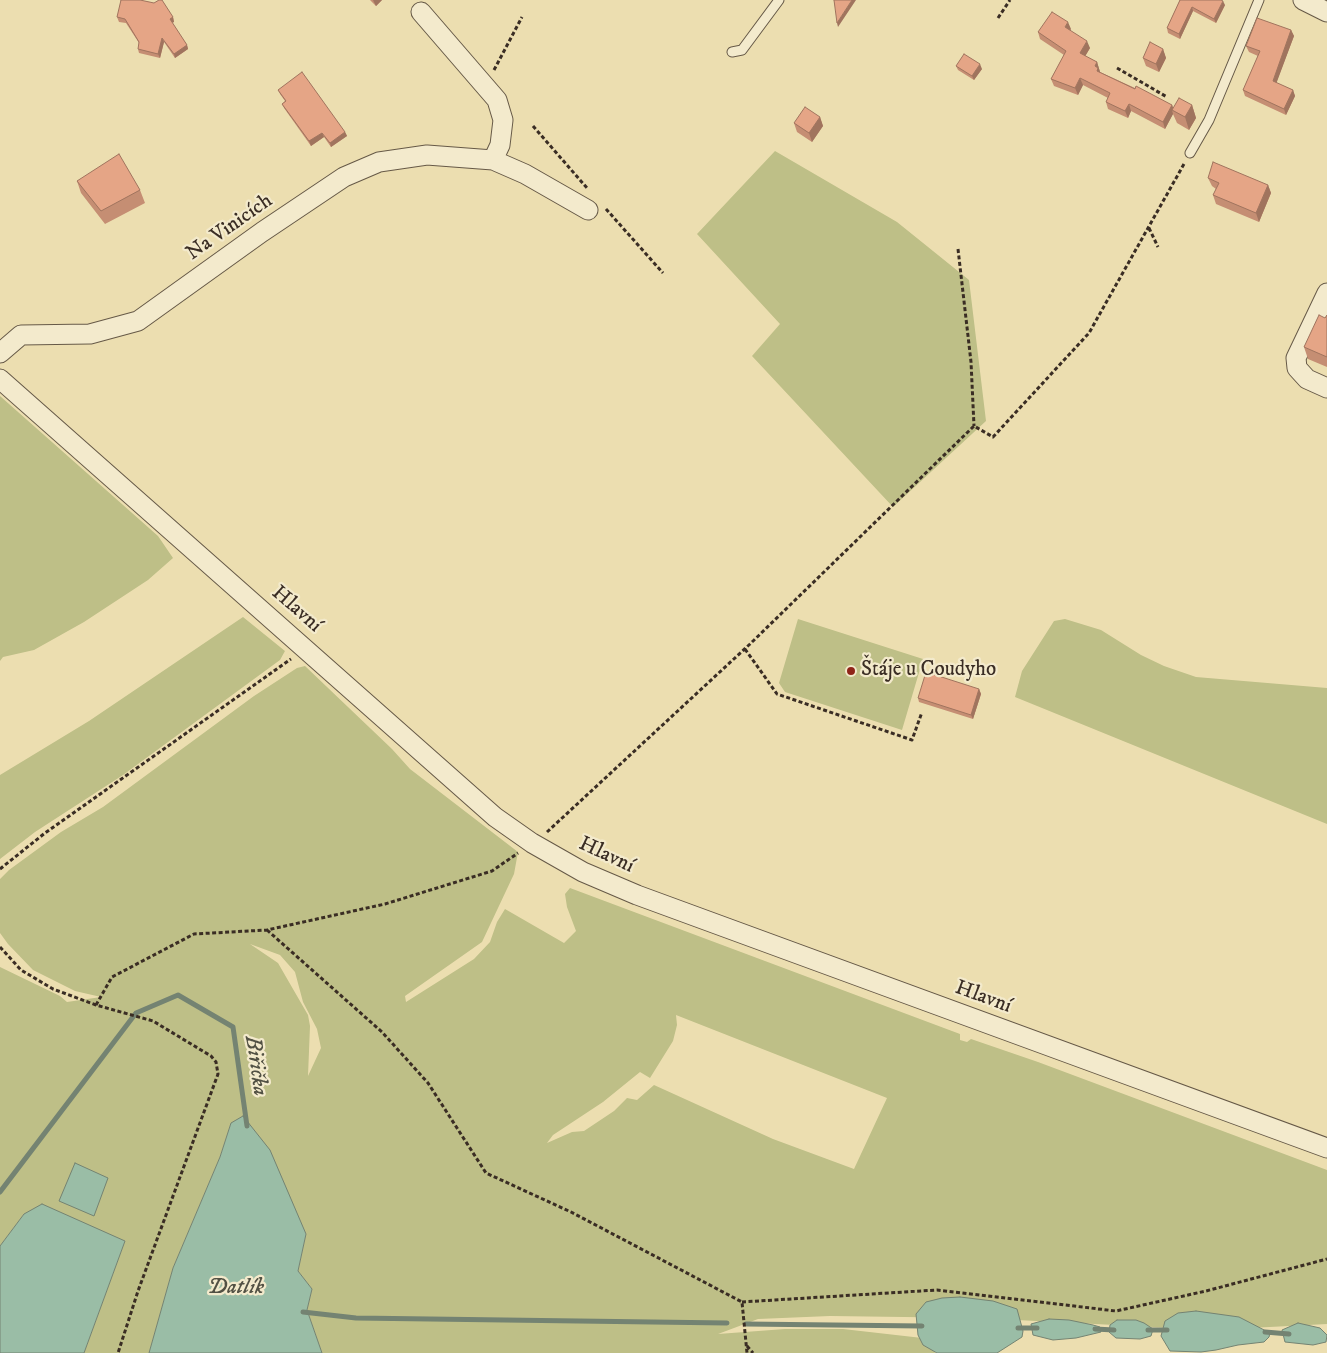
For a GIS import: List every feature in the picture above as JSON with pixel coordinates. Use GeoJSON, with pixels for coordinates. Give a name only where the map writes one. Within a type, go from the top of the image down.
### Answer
{"type":"FeatureCollection","features":[{"type":"Feature","properties":{"kind":"street"},"geometry":{"type":"LineString","coordinates":[[1303,0],[1327,12]]}},
{"type":"Feature","properties":{"kind":"street"},"geometry":{"type":"LineString","coordinates":[[421,12],[497,100],[503,120],[500,145],[493,160]]}},
{"type":"Feature","properties":{"kind":"street","name":"Na Vinicích"},"geometry":{"type":"LineString","coordinates":[[0,354],[21,335],[90,334],[138,321],[262,232],[344,177],[379,162],[427,155],[493,160],[532,178],[588,210]]}},
{"type":"Feature","properties":{"kind":"street"},"geometry":{"type":"LineString","coordinates":[[1327,293],[1296,358],[1297,368],[1307,379],[1327,388]]}},
{"type":"Feature","properties":{"kind":"street","name":"Hlavní"},"geometry":{"type":"LineString","coordinates":[[0,379],[306,648],[495,818],[532,843],[583,872],[637,895],[1327,1148]]}},
{"type":"Feature","properties":{"kind":"lane"},"geometry":{"type":"LineString","coordinates":[[734,56],[742,50],[779,0]]}},
{"type":"Feature","properties":{"kind":"lane"},"geometry":{"type":"LineString","coordinates":[[1190,153],[1209,120],[1259,0]]}},
{"type":"Feature","properties":{"kind":"path"},"geometry":{"type":"LineString","coordinates":[[998,18],[1010,0]]}},
{"type":"Feature","properties":{"kind":"path"},"geometry":{"type":"LineString","coordinates":[[485,86],[522,17]]}},
{"type":"Feature","properties":{"kind":"path"},"geometry":{"type":"LineString","coordinates":[[1117,68],[1167,98]]}},
{"type":"Feature","properties":{"kind":"path"},"geometry":{"type":"LineString","coordinates":[[974,426],[992,437],[1089,333],[1190,153]]}},
{"type":"Feature","properties":{"kind":"path"},"geometry":{"type":"LineString","coordinates":[[1149,228],[1158,247]]}},
{"type":"Feature","properties":{"kind":"path"},"geometry":{"type":"LineString","coordinates":[[96,1005],[112,977],[194,934],[267,930],[385,904],[474,878],[492,871],[550,830],[745,649],[974,426],[971,362],[958,249]]}},
{"type":"Feature","properties":{"kind":"path"},"geometry":{"type":"LineString","coordinates":[[0,869],[45,833],[178,742],[306,648]]}},
{"type":"Feature","properties":{"kind":"path"},"geometry":{"type":"LineString","coordinates":[[745,649],[777,694],[912,740],[922,712]]}},
{"type":"Feature","properties":{"kind":"path"},"geometry":{"type":"LineString","coordinates":[[267,930],[382,1032],[428,1084],[486,1173],[571,1212],[742,1302],[937,1290],[1116,1311],[1206,1291],[1327,1259]]}},
{"type":"Feature","properties":{"kind":"path"},"geometry":{"type":"LineString","coordinates":[[0,947],[21,970],[53,989],[96,1005],[146,1019],[211,1056],[216,1062],[218,1074],[141,1282],[118,1353]]}},
{"type":"Feature","properties":{"kind":"path"},"geometry":{"type":"LineString","coordinates":[[742,1302],[747,1353]]}},
{"type":"Feature","properties":{"kind":"path"},"geometry":{"type":"LineString","coordinates":[[746,1345],[753,1353]]}},
{"type":"Feature","properties":{"kind":"shaded area"},"geometry":{"type":"Polygon","coordinates":[[[775,151],[897,222],[969,280],[986,421],[893,507],[752,356],[780,324],[697,234],[775,151]]]}},
{"type":"Feature","properties":{"kind":"shaded area"},"geometry":{"type":"Polygon","coordinates":[[[0,396],[158,536],[173,558],[148,580],[84,622],[34,650],[3,657],[0,661],[0,396]]]}},
{"type":"Feature","properties":{"kind":"shaded area"},"geometry":{"type":"Polygon","coordinates":[[[243,617],[285,651],[280,660],[123,775],[35,832],[0,859],[0,775],[89,721],[243,617]]]}},
{"type":"Feature","properties":{"kind":"shaded area","name":"Štáje u Coudyho"},"geometry":{"type":"Polygon","coordinates":[[[798,619],[923,659],[902,730],[785,692],[779,683],[798,619]]]}},
{"type":"Feature","properties":{"kind":"shaded area"},"geometry":{"type":"Polygon","coordinates":[[[1065,619],[1101,630],[1141,655],[1164,666],[1196,677],[1327,688],[1327,824],[1015,697],[1022,671],[1054,621],[1065,619]]]}},
{"type":"Feature","properties":{"kind":"shaded area"},"geometry":{"type":"Polygon","coordinates":[[[305,666],[392,749],[410,769],[518,852],[514,874],[482,942],[405,996],[406,1002],[474,959],[490,942],[497,922],[505,909],[564,943],[576,931],[567,907],[565,894],[570,888],[960,1034],[960,1040],[967,1042],[971,1039],[1038,1062],[1327,1170],[1327,1324],[1212,1330],[978,1318],[830,1316],[758,1319],[718,1334],[785,1329],[843,1329],[931,1339],[935,1353],[322,1353],[307,1310],[312,1289],[298,1271],[306,1234],[231,1123],[220,1157],[173,1268],[149,1353],[84,1353],[125,1241],[24,1214],[0,1246],[0,967],[60,996],[67,1002],[101,997],[75,991],[33,970],[8,944],[0,933],[0,879],[9,870],[61,832],[103,807],[254,696],[297,668],[305,666]],[[250,944],[278,963],[308,1015],[310,1026],[308,1076],[321,1048],[317,1029],[303,1002],[295,972],[280,955],[250,944]],[[676,1015],[677,1025],[673,1041],[650,1078],[640,1072],[603,1102],[553,1135],[547,1143],[572,1132],[584,1131],[614,1111],[627,1098],[637,1100],[654,1085],[773,1139],[854,1169],[887,1098],[676,1015]]]}},
{"type":"Feature","properties":{"kind":"water","name":"Datlík"},"geometry":{"type":"Polygon","coordinates":[[[243,1116],[270,1150],[306,1234],[298,1271],[312,1289],[307,1310],[322,1353],[149,1353],[173,1268],[220,1157],[231,1123],[243,1116]]]}},
{"type":"Feature","properties":{"kind":"water"},"geometry":{"type":"Polygon","coordinates":[[[75,1163],[108,1178],[94,1216],[59,1201],[75,1163]]]}},
{"type":"Feature","properties":{"kind":"water"},"geometry":{"type":"Polygon","coordinates":[[[42,1204],[125,1241],[84,1353],[0,1353],[0,1246],[24,1214],[42,1204]]]}},
{"type":"Feature","properties":{"kind":"water"},"geometry":{"type":"Polygon","coordinates":[[[960,1297],[993,1301],[1017,1309],[1023,1331],[1022,1337],[997,1353],[937,1353],[923,1345],[918,1335],[916,1314],[926,1302],[942,1298],[960,1297]]]}},
{"type":"Feature","properties":{"kind":"water"},"geometry":{"type":"Polygon","coordinates":[[[1196,1311],[1239,1317],[1270,1333],[1269,1337],[1264,1342],[1216,1350],[1201,1352],[1170,1351],[1161,1336],[1165,1321],[1178,1313],[1196,1311]]]}},
{"type":"Feature","properties":{"kind":"water"},"geometry":{"type":"Polygon","coordinates":[[[1049,1319],[1069,1320],[1093,1325],[1100,1327],[1101,1332],[1076,1338],[1053,1340],[1033,1335],[1031,1324],[1049,1319]]]}},
{"type":"Feature","properties":{"kind":"water"},"geometry":{"type":"Polygon","coordinates":[[[1117,1320],[1136,1320],[1144,1323],[1153,1329],[1151,1336],[1140,1339],[1116,1338],[1109,1332],[1110,1325],[1117,1320]]]}},
{"type":"Feature","properties":{"kind":"water"},"geometry":{"type":"Polygon","coordinates":[[[1298,1323],[1320,1328],[1327,1335],[1326,1342],[1313,1345],[1285,1342],[1282,1330],[1298,1323]]]}},
{"type":"Feature","properties":{"kind":"building"},"geometry":{"type":"Polygon","coordinates":[[[121,0],[140,0],[154,3],[162,0],[173,17],[170,19],[187,45],[174,54],[162,38],[158,54],[138,49],[139,42],[125,19],[117,17],[121,0]]]}},
{"type":"Feature","properties":{"kind":"building"},"geometry":{"type":"Polygon","coordinates":[[[834,0],[852,0],[837,23],[834,0]]]}},
{"type":"Feature","properties":{"kind":"building"},"geometry":{"type":"Polygon","coordinates":[[[1180,0],[1223,1],[1214,19],[1192,7],[1179,34],[1167,28],[1180,0]]]}},
{"type":"Feature","properties":{"kind":"building"},"geometry":{"type":"Polygon","coordinates":[[[1052,12],[1068,22],[1065,27],[1087,41],[1080,53],[1097,62],[1095,66],[1098,68],[1097,71],[1135,89],[1136,86],[1172,105],[1163,122],[1129,104],[1125,111],[1106,102],[1110,93],[1080,78],[1075,88],[1051,79],[1066,51],[1038,32],[1052,12]]]}},
{"type":"Feature","properties":{"kind":"building"},"geometry":{"type":"Polygon","coordinates":[[[1257,18],[1291,30],[1273,81],[1293,90],[1284,109],[1243,90],[1260,51],[1246,46],[1257,18]]]}},
{"type":"Feature","properties":{"kind":"building"},"geometry":{"type":"Polygon","coordinates":[[[1150,42],[1163,49],[1156,64],[1143,58],[1150,42]]]}},
{"type":"Feature","properties":{"kind":"building"},"geometry":{"type":"Polygon","coordinates":[[[964,54],[980,64],[972,76],[956,66],[964,54]]]}},
{"type":"Feature","properties":{"kind":"building"},"geometry":{"type":"Polygon","coordinates":[[[302,72],[345,132],[330,143],[322,133],[309,141],[282,104],[286,101],[278,90],[302,72]]]}},
{"type":"Feature","properties":{"kind":"building"},"geometry":{"type":"Polygon","coordinates":[[[1179,98],[1192,105],[1185,117],[1172,110],[1179,98]]]}},
{"type":"Feature","properties":{"kind":"building"},"geometry":{"type":"Polygon","coordinates":[[[805,107],[820,117],[809,133],[794,123],[805,107]]]}},
{"type":"Feature","properties":{"kind":"building"},"geometry":{"type":"Polygon","coordinates":[[[119,154],[140,190],[101,211],[77,181],[119,154]]]}},
{"type":"Feature","properties":{"kind":"building"},"geometry":{"type":"Polygon","coordinates":[[[1213,162],[1268,185],[1256,213],[1213,195],[1219,183],[1208,178],[1213,162]]]}},
{"type":"Feature","properties":{"kind":"building"},"geometry":{"type":"Polygon","coordinates":[[[1319,315],[1325,318],[1327,315],[1327,357],[1304,347],[1319,315]]]}},
{"type":"Feature","properties":{"kind":"building"},"geometry":{"type":"Polygon","coordinates":[[[926,672],[979,689],[971,715],[918,698],[926,672]]]}},
{"type":"Feature","properties":{"kind":"waterway","name":"Biřička"},"geometry":{"type":"LineString","coordinates":[[0,1192],[136,1013],[178,995],[233,1027],[247,1126]]}},
{"type":"Feature","properties":{"kind":"waterway"},"geometry":{"type":"LineString","coordinates":[[303,1312],[356,1318],[727,1323]]}},
{"type":"Feature","properties":{"kind":"waterway"},"geometry":{"type":"LineString","coordinates":[[746,1324],[922,1326]]}},
{"type":"Feature","properties":{"kind":"waterway"},"geometry":{"type":"LineString","coordinates":[[1018,1328],[1037,1328]]}},
{"type":"Feature","properties":{"kind":"waterway"},"geometry":{"type":"LineString","coordinates":[[1095,1329],[1114,1330]]}},
{"type":"Feature","properties":{"kind":"waterway"},"geometry":{"type":"LineString","coordinates":[[1148,1330],[1167,1330]]}},
{"type":"Feature","properties":{"kind":"waterway"},"geometry":{"type":"LineString","coordinates":[[1265,1332],[1289,1334]]}},
{"type":"Feature","properties":{"kind":"place","name":"Štáje u Coudyho"},"geometry":{"type":"Point","coordinates":[851,671]}}]}
